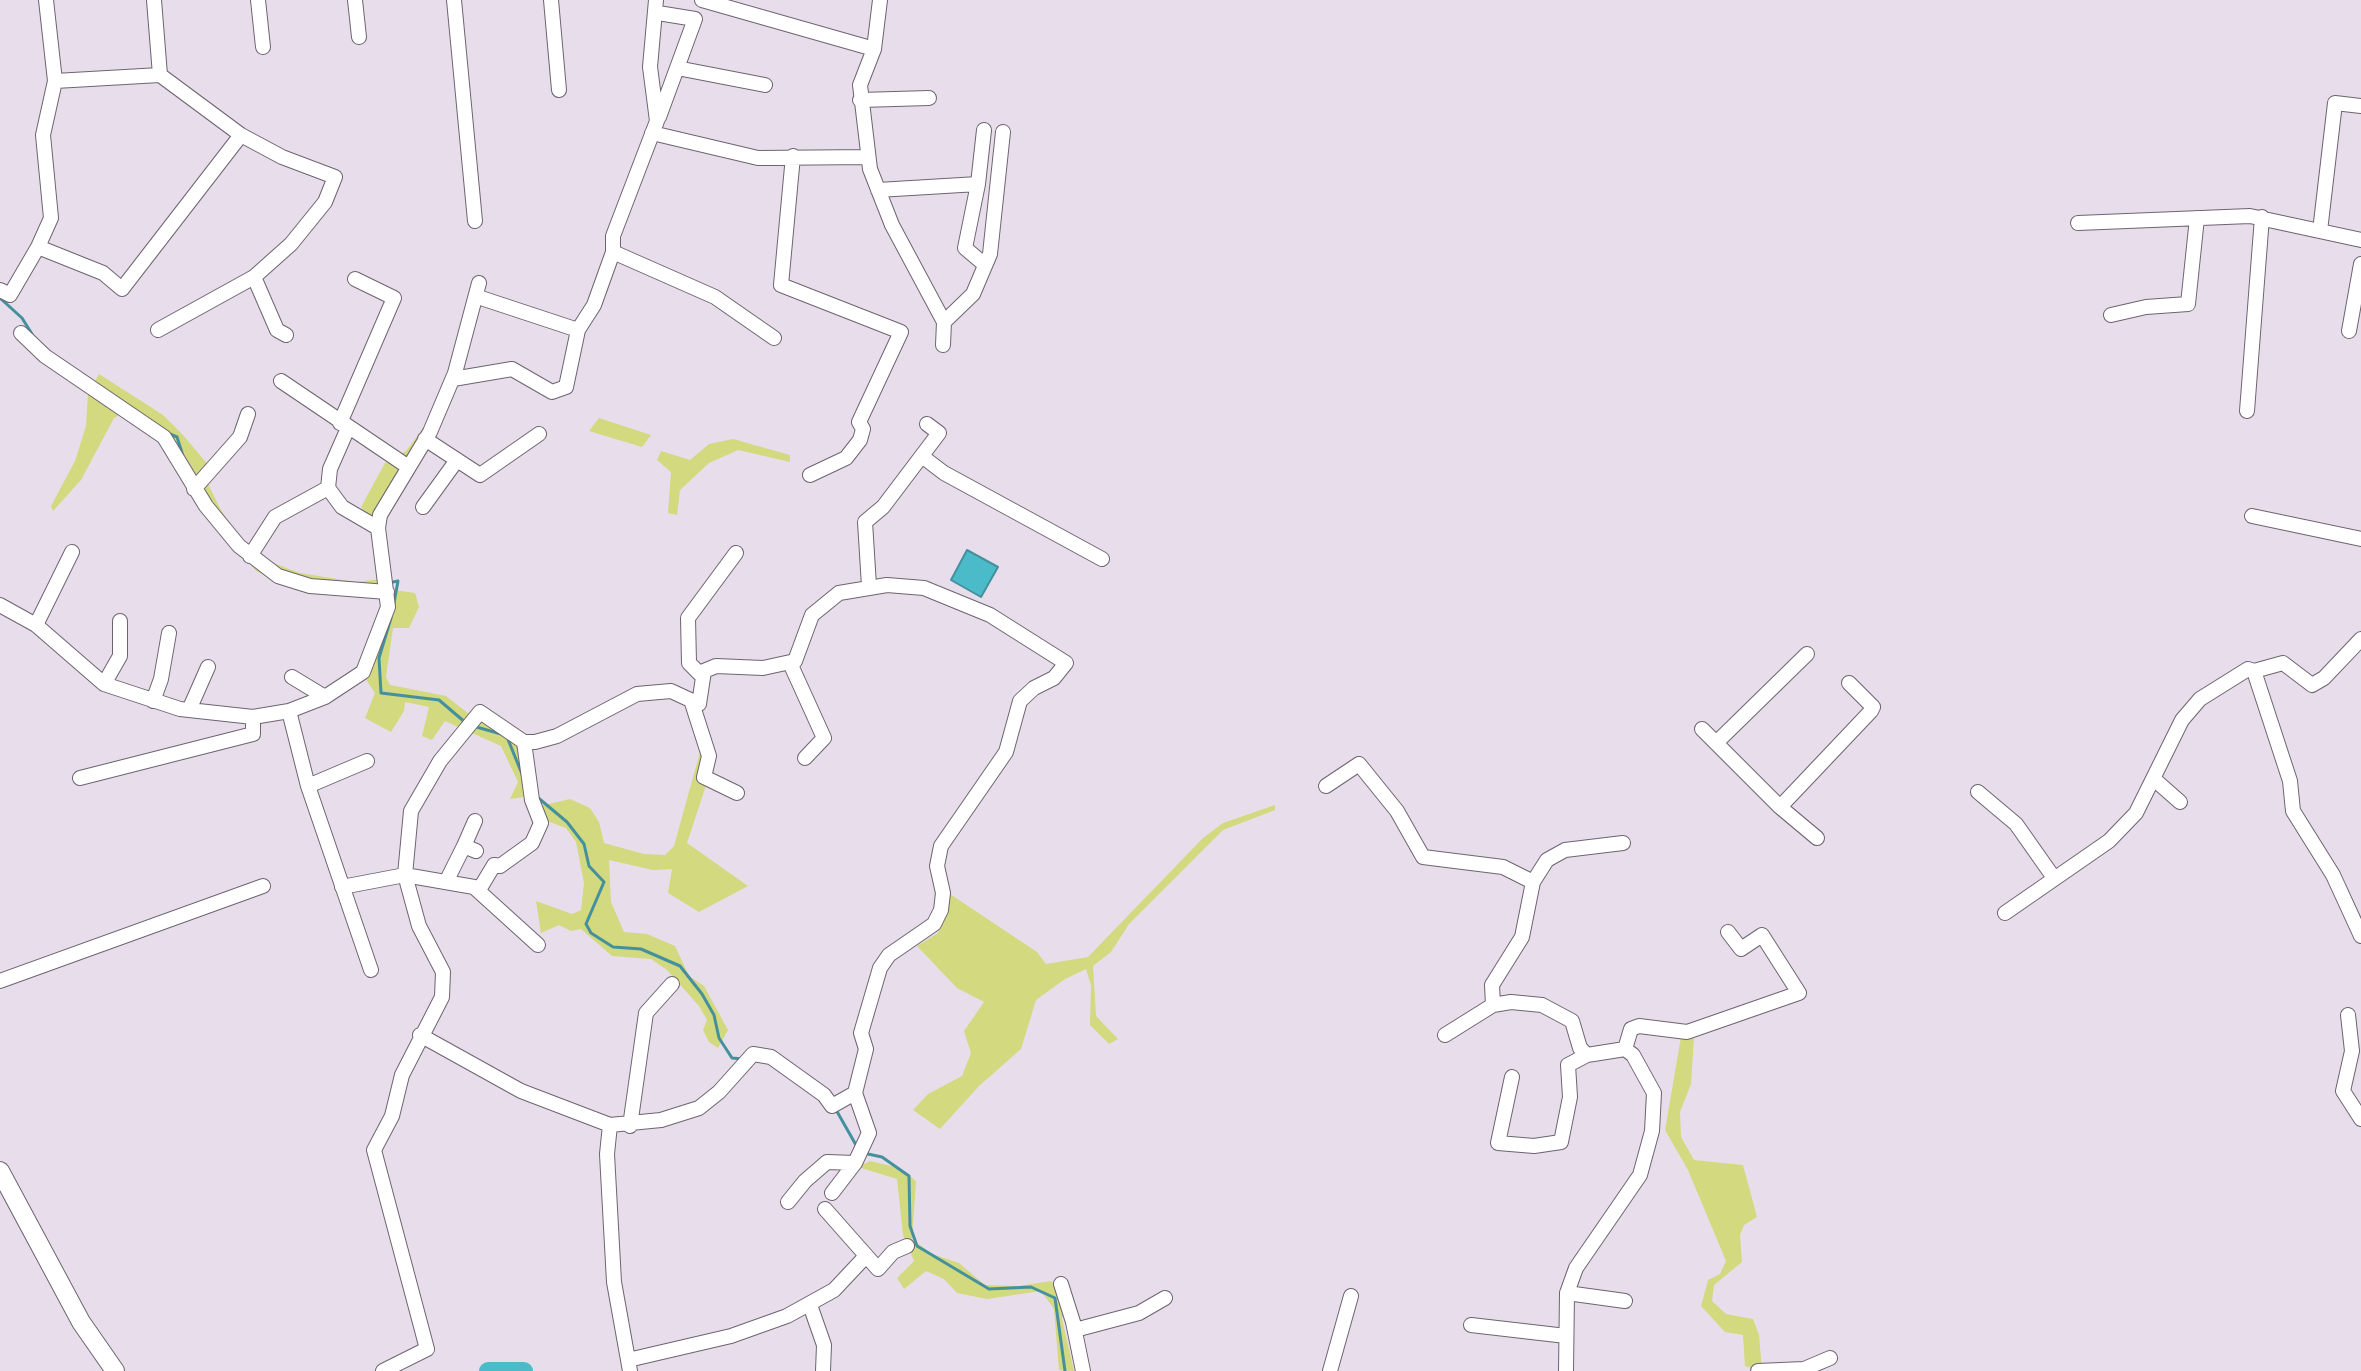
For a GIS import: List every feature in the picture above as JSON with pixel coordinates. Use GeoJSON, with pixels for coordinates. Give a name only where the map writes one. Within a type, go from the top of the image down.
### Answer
{"type":"FeatureCollection","features":[{"type":"Feature","properties":{"kind":"main road"},"geometry":{"type":"LineString","coordinates":[[0,1171],[81,1322],[115,1371]]}},
{"type":"Feature","properties":{"kind":"street"},"geometry":{"type":"LineString","coordinates":[[0,290],[10,295],[51,218],[43,135],[55,81],[46,0]]}},
{"type":"Feature","properties":{"kind":"street"},"geometry":{"type":"LineString","coordinates":[[154,0],[160,75]]}},
{"type":"Feature","properties":{"kind":"street"},"geometry":{"type":"LineString","coordinates":[[258,0],[263,47]]}},
{"type":"Feature","properties":{"kind":"street"},"geometry":{"type":"LineString","coordinates":[[355,0],[359,37]]}},
{"type":"Feature","properties":{"kind":"street"},"geometry":{"type":"LineString","coordinates":[[454,0],[475,221]]}},
{"type":"Feature","properties":{"kind":"street"},"geometry":{"type":"LineString","coordinates":[[551,0],[559,90]]}},
{"type":"Feature","properties":{"kind":"street"},"geometry":{"type":"LineString","coordinates":[[453,379],[512,369],[552,392],[566,387],[578,330],[594,305],[613,252],[613,236],[702,0],[874,49]]}},
{"type":"Feature","properties":{"kind":"street"},"geometry":{"type":"LineString","coordinates":[[880,0],[874,49],[862,72],[860,100],[868,157],[892,225],[944,322],[943,345]]}},
{"type":"Feature","properties":{"kind":"street"},"geometry":{"type":"LineString","coordinates":[[655,127],[650,67],[657,6],[695,19]]}},
{"type":"Feature","properties":{"kind":"street"},"geometry":{"type":"LineString","coordinates":[[677,68],[765,85]]}},
{"type":"Feature","properties":{"kind":"street"},"geometry":{"type":"LineString","coordinates":[[55,81],[160,75],[241,135],[282,157],[335,177],[325,202],[300,234],[254,277],[158,330]]}},
{"type":"Feature","properties":{"kind":"street"},"geometry":{"type":"LineString","coordinates":[[860,100],[929,98]]}},
{"type":"Feature","properties":{"kind":"street"},"geometry":{"type":"LineString","coordinates":[[2320,231],[2335,103],[2361,106]]}},
{"type":"Feature","properties":{"kind":"street"},"geometry":{"type":"LineString","coordinates":[[655,127],[758,158],[868,157]]}},
{"type":"Feature","properties":{"kind":"street"},"geometry":{"type":"LineString","coordinates":[[984,130],[978,184],[965,248],[985,265]]}},
{"type":"Feature","properties":{"kind":"street"},"geometry":{"type":"LineString","coordinates":[[944,322],[973,294],[985,265],[998,203],[1003,132]]}},
{"type":"Feature","properties":{"kind":"street"},"geometry":{"type":"LineString","coordinates":[[38,247],[92,268],[122,289],[241,135]]}},
{"type":"Feature","properties":{"kind":"street"},"geometry":{"type":"LineString","coordinates":[[793,156],[781,285],[901,332],[859,422],[863,429],[860,440],[846,458],[810,475]]}},
{"type":"Feature","properties":{"kind":"street"},"geometry":{"type":"LineString","coordinates":[[878,190],[978,184]]}},
{"type":"Feature","properties":{"kind":"street"},"geometry":{"type":"LineString","coordinates":[[2247,411],[2262,217]]}},
{"type":"Feature","properties":{"kind":"street"},"geometry":{"type":"LineString","coordinates":[[2078,223],[2262,217],[2361,240]]}},
{"type":"Feature","properties":{"kind":"street"},"geometry":{"type":"LineString","coordinates":[[2111,315],[2146,307],[2188,304],[2197,218]]}},
{"type":"Feature","properties":{"kind":"street"},"geometry":{"type":"LineString","coordinates":[[613,252],[669,273],[715,297],[774,338]]}},
{"type":"Feature","properties":{"kind":"street"},"geometry":{"type":"LineString","coordinates":[[2349,331],[2361,264]]}},
{"type":"Feature","properties":{"kind":"street"},"geometry":{"type":"LineString","coordinates":[[254,277],[277,330],[286,335]]}},
{"type":"Feature","properties":{"kind":"street"},"geometry":{"type":"LineString","coordinates":[[355,279],[394,298],[344,425],[330,469],[328,488],[342,507],[378,528]]}},
{"type":"Feature","properties":{"kind":"street"},"geometry":{"type":"LineString","coordinates":[[1,608],[36,625],[104,684],[153,701],[189,710],[253,717],[289,711],[325,697],[363,672],[388,607],[378,528],[380,515],[425,439],[453,379],[478,290],[578,330]]}},
{"type":"Feature","properties":{"kind":"street"},"geometry":{"type":"LineString","coordinates":[[21,333],[45,356],[164,437],[194,489],[250,556],[278,576],[310,586],[387,592]]}},
{"type":"Feature","properties":{"kind":"street"},"geometry":{"type":"LineString","coordinates":[[281,381],[407,466]]}},
{"type":"Feature","properties":{"kind":"street"},"geometry":{"type":"LineString","coordinates":[[194,489],[240,437],[248,414]]}},
{"type":"Feature","properties":{"kind":"street"},"geometry":{"type":"LineString","coordinates":[[869,586],[865,522],[883,507],[939,433],[927,424]]}},
{"type":"Feature","properties":{"kind":"street"},"geometry":{"type":"LineString","coordinates":[[425,439],[480,475],[539,434]]}},
{"type":"Feature","properties":{"kind":"street"},"geometry":{"type":"LineString","coordinates":[[923,457],[944,473],[1102,559]]}},
{"type":"Feature","properties":{"kind":"street"},"geometry":{"type":"LineString","coordinates":[[423,507],[457,460]]}},
{"type":"Feature","properties":{"kind":"street"},"geometry":{"type":"LineString","coordinates":[[250,556],[275,517],[328,488]]}},
{"type":"Feature","properties":{"kind":"street"},"geometry":{"type":"LineString","coordinates":[[2252,516],[2361,539]]}},
{"type":"Feature","properties":{"kind":"street"},"geometry":{"type":"LineString","coordinates":[[36,625],[72,552]]}},
{"type":"Feature","properties":{"kind":"street"},"geometry":{"type":"LineString","coordinates":[[703,677],[689,663],[688,618],[736,553]]}},
{"type":"Feature","properties":{"kind":"street"},"geometry":{"type":"LineString","coordinates":[[383,1371],[427,1349],[374,1150],[392,1116],[402,1075],[442,997],[443,972],[419,926],[405,875],[411,811],[440,761],[480,712],[524,742],[557,736],[637,694],[671,691],[699,704],[704,671],[716,666],[763,668],[795,661],[812,615],[839,593],[869,586],[911,587],[941,593],[990,615],[1066,663],[1054,678],[1034,688],[1020,701],[1006,752],[941,846],[937,866],[942,902],[934,924],[889,955],[880,968],[861,1033],[866,1049],[855,1093],[869,1133],[855,1163],[832,1193]]}},
{"type":"Feature","properties":{"kind":"street"},"geometry":{"type":"LineString","coordinates":[[104,684],[120,656],[120,621]]}},
{"type":"Feature","properties":{"kind":"street"},"geometry":{"type":"LineString","coordinates":[[153,701],[161,679],[169,633]]}},
{"type":"Feature","properties":{"kind":"street"},"geometry":{"type":"LineString","coordinates":[[2005,913],[2109,841],[2136,813],[2182,720],[2200,699],[2243,670],[2254,671],[2283,663],[2312,685],[2324,678],[2361,639]]}},
{"type":"Feature","properties":{"kind":"street"},"geometry":{"type":"LineString","coordinates":[[1717,742],[1807,654]]}},
{"type":"Feature","properties":{"kind":"street"},"geometry":{"type":"LineString","coordinates":[[790,663],[824,738],[805,758]]}},
{"type":"Feature","properties":{"kind":"street"},"geometry":{"type":"LineString","coordinates":[[189,710],[208,667]]}},
{"type":"Feature","properties":{"kind":"street"},"geometry":{"type":"LineString","coordinates":[[2254,671],[2290,781],[2293,811],[2333,875],[2361,936]]}},
{"type":"Feature","properties":{"kind":"street"},"geometry":{"type":"LineString","coordinates":[[292,677],[325,697]]}},
{"type":"Feature","properties":{"kind":"street"},"geometry":{"type":"LineString","coordinates":[[1780,807],[1871,711],[1873,707],[1849,683]]}},
{"type":"Feature","properties":{"kind":"street"},"geometry":{"type":"LineString","coordinates":[[692,703],[709,756],[704,777],[737,793]]}},
{"type":"Feature","properties":{"kind":"street"},"geometry":{"type":"LineString","coordinates":[[289,711],[308,786],[371,970]]}},
{"type":"Feature","properties":{"kind":"street"},"geometry":{"type":"LineString","coordinates":[[80,778],[253,734],[253,717]]}},
{"type":"Feature","properties":{"kind":"street"},"geometry":{"type":"LineString","coordinates":[[1702,729],[1780,807],[1817,838]]}},
{"type":"Feature","properties":{"kind":"street"},"geometry":{"type":"LineString","coordinates":[[479,890],[494,865],[500,866],[532,843],[541,823],[532,800],[524,742]]}},
{"type":"Feature","properties":{"kind":"street"},"geometry":{"type":"LineString","coordinates":[[308,786],[367,761]]}},
{"type":"Feature","properties":{"kind":"street"},"geometry":{"type":"LineString","coordinates":[[1326,786],[1359,764],[1397,811],[1423,857],[1503,867],[1533,882]]}},
{"type":"Feature","properties":{"kind":"street"},"geometry":{"type":"LineString","coordinates":[[2155,780],[2180,802]]}},
{"type":"Feature","properties":{"kind":"street"},"geometry":{"type":"LineString","coordinates":[[1978,792],[2016,824],[2054,878]]}},
{"type":"Feature","properties":{"kind":"street"},"geometry":{"type":"LineString","coordinates":[[446,882],[470,849],[475,821]]}},
{"type":"Feature","properties":{"kind":"street"},"geometry":{"type":"LineString","coordinates":[[1493,1005],[1492,985],[1522,937],[1533,882],[1554,853],[1623,843]]}},
{"type":"Feature","properties":{"kind":"street"},"geometry":{"type":"LineString","coordinates":[[342,887],[405,875],[479,890],[538,945]]}},
{"type":"Feature","properties":{"kind":"street"},"geometry":{"type":"LineString","coordinates":[[0,981],[263,886]]}},
{"type":"Feature","properties":{"kind":"street"},"geometry":{"type":"LineString","coordinates":[[1625,1049],[1631,1029],[1639,1026],[1687,1032],[1799,993],[1762,935],[1741,949],[1728,932]]}},
{"type":"Feature","properties":{"kind":"street"},"geometry":{"type":"LineString","coordinates":[[630,1126],[646,1013],[672,984]]}},
{"type":"Feature","properties":{"kind":"street"},"geometry":{"type":"LineString","coordinates":[[1445,1035],[1493,1005],[1511,1002],[1542,1005],[1572,1021],[1580,1048],[1587,1055]]}},
{"type":"Feature","properties":{"kind":"street"},"geometry":{"type":"LineString","coordinates":[[2348,1015],[2356,1050],[2343,1091],[2361,1119]]}},
{"type":"Feature","properties":{"kind":"street"},"geometry":{"type":"LineString","coordinates":[[420,1035],[521,1091],[610,1125],[630,1126],[699,1108],[719,1092],[753,1054],[771,1057],[824,1095],[832,1106],[855,1093]]}},
{"type":"Feature","properties":{"kind":"street"},"geometry":{"type":"LineString","coordinates":[[1512,1077],[1498,1143],[1534,1146],[1561,1142],[1570,1097],[1568,1065],[1587,1055],[1625,1049],[1633,1055],[1654,1093],[1649,1153],[1640,1175],[1576,1268],[1567,1293],[1566,1371]]}},
{"type":"Feature","properties":{"kind":"street"},"geometry":{"type":"LineString","coordinates":[[610,1125],[607,1154],[614,1282],[629,1366],[731,1336],[810,1305],[834,1290],[865,1257]]}},
{"type":"Feature","properties":{"kind":"street"},"geometry":{"type":"LineString","coordinates":[[788,1202],[805,1181],[827,1162],[855,1163]]}},
{"type":"Feature","properties":{"kind":"street"},"geometry":{"type":"LineString","coordinates":[[825,1209],[878,1269],[893,1252],[907,1246]]}},
{"type":"Feature","properties":{"kind":"street"},"geometry":{"type":"LineString","coordinates":[[1061,1284],[1083,1371]]}},
{"type":"Feature","properties":{"kind":"street"},"geometry":{"type":"LineString","coordinates":[[1567,1293],[1625,1301]]}},
{"type":"Feature","properties":{"kind":"street"},"geometry":{"type":"LineString","coordinates":[[1330,1371],[1351,1296]]}},
{"type":"Feature","properties":{"kind":"street"},"geometry":{"type":"LineString","coordinates":[[1075,1330],[1139,1313],[1165,1298]]}},
{"type":"Feature","properties":{"kind":"street"},"geometry":{"type":"LineString","coordinates":[[810,1305],[824,1345],[823,1371]]}},
{"type":"Feature","properties":{"kind":"street"},"geometry":{"type":"LineString","coordinates":[[1471,1325],[1566,1336]]}},
{"type":"Feature","properties":{"kind":"street"},"geometry":{"type":"LineString","coordinates":[[1758,1371],[1804,1369],[1830,1358]]}},
{"type":"Feature","properties":{"kind":"green space"},"geometry":{"type":"Polygon","coordinates":[[[99,374],[163,415],[183,435],[209,466],[203,474],[221,510],[241,539],[270,562],[300,573],[356,582],[382,579],[382,598],[276,581],[256,571],[240,552],[177,447],[126,411],[114,418],[81,480],[53,511],[51,506],[75,461],[86,426],[88,394],[99,374]]]}},
{"type":"Feature","properties":{"kind":"green space"},"geometry":{"type":"Polygon","coordinates":[[[457,383],[443,421],[398,496],[381,501],[371,519],[361,507],[385,463],[406,451],[457,383]]]}},
{"type":"Feature","properties":{"kind":"green space"},"geometry":{"type":"Polygon","coordinates":[[[599,418],[651,435],[642,447],[589,431],[599,418]]]}},
{"type":"Feature","properties":{"kind":"green space"},"geometry":{"type":"Polygon","coordinates":[[[733,439],[790,455],[790,462],[738,450],[709,463],[680,490],[677,515],[668,513],[671,472],[657,460],[661,451],[690,460],[709,444],[733,439]]]}},
{"type":"Feature","properties":{"kind":"green space"},"geometry":{"type":"Polygon","coordinates":[[[394,590],[415,593],[419,607],[409,628],[393,628],[386,677],[390,685],[446,696],[469,714],[500,725],[523,750],[524,797],[510,799],[518,782],[501,746],[445,721],[432,740],[422,736],[429,707],[405,702],[404,711],[391,732],[365,718],[375,693],[367,681],[385,626],[386,596],[394,590]]]}},
{"type":"Feature","properties":{"kind":"green space"},"geometry":{"type":"Polygon","coordinates":[[[688,710],[714,761],[687,843],[748,886],[699,912],[668,893],[672,869],[653,870],[609,860],[611,902],[624,932],[647,934],[675,946],[689,976],[704,986],[728,1030],[718,1048],[709,1042],[703,1030],[707,1020],[699,1006],[667,970],[651,959],[612,956],[581,929],[571,931],[559,925],[541,933],[536,901],[572,914],[581,910],[584,883],[576,842],[566,828],[547,821],[536,807],[570,799],[590,808],[599,822],[604,843],[644,854],[665,855],[674,846],[700,752],[688,710]]]}},
{"type":"Feature","properties":{"kind":"green space"},"geometry":{"type":"Polygon","coordinates":[[[1275,805],[1275,810],[1223,830],[1129,924],[1111,952],[1093,966],[1096,1016],[1118,1039],[1109,1044],[1090,1025],[1091,985],[1086,969],[1065,979],[1036,1000],[1021,1049],[979,1086],[940,1129],[913,1110],[928,1094],[962,1076],[971,1053],[964,1031],[984,1002],[957,988],[917,946],[938,933],[950,894],[1037,952],[1046,964],[1088,957],[1203,838],[1223,823],[1275,805]]]}},
{"type":"Feature","properties":{"kind":"green space"},"geometry":{"type":"Polygon","coordinates":[[[1681,1037],[1694,1037],[1691,1084],[1680,1112],[1681,1137],[1694,1160],[1743,1165],[1757,1217],[1744,1225],[1740,1235],[1742,1262],[1714,1285],[1712,1301],[1726,1314],[1753,1319],[1759,1335],[1762,1371],[1745,1366],[1743,1335],[1725,1332],[1701,1306],[1708,1280],[1720,1274],[1726,1261],[1688,1170],[1665,1130],[1681,1037]]]}},
{"type":"Feature","properties":{"kind":"green space"},"geometry":{"type":"Polygon","coordinates":[[[870,1161],[900,1168],[916,1181],[912,1239],[932,1254],[959,1263],[985,1285],[1019,1286],[1051,1281],[1065,1296],[1062,1319],[1074,1371],[1059,1370],[1054,1309],[1041,1291],[987,1299],[957,1293],[944,1279],[926,1271],[904,1289],[897,1278],[914,1261],[903,1235],[897,1179],[858,1167],[870,1161]]]}},
{"type":"Feature","properties":{"kind":"water"},"geometry":{"type":"Polygon","coordinates":[[[967,550],[998,567],[981,597],[951,580],[967,550]]]}},
{"type":"Feature","properties":{"kind":"waterway"},"geometry":{"type":"LineString","coordinates":[[0,298],[22,318],[32,334]]}},
{"type":"Feature","properties":{"kind":"waterway"},"geometry":{"type":"LineString","coordinates":[[170,434],[177,437],[183,456]]}},
{"type":"Feature","properties":{"kind":"waterway"},"geometry":{"type":"LineString","coordinates":[[388,583],[398,581],[394,603]]}},
{"type":"Feature","properties":{"kind":"waterway"},"geometry":{"type":"LineString","coordinates":[[391,618],[379,658],[381,693],[439,700],[466,723]]}},
{"type":"Feature","properties":{"kind":"waterway"},"geometry":{"type":"LineString","coordinates":[[473,726],[501,734]]}},
{"type":"Feature","properties":{"kind":"waterway"},"geometry":{"type":"LineString","coordinates":[[507,737],[522,774]]}},
{"type":"Feature","properties":{"kind":"waterway"},"geometry":{"type":"LineString","coordinates":[[536,796],[567,822],[584,844],[589,866],[604,882],[586,924],[591,933],[613,947],[641,949],[680,966],[714,1015],[719,1038],[732,1058],[743,1059]]}},
{"type":"Feature","properties":{"kind":"waterway"},"geometry":{"type":"LineString","coordinates":[[835,1108],[856,1145]]}},
{"type":"Feature","properties":{"kind":"waterway"},"geometry":{"type":"LineString","coordinates":[[868,1154],[882,1157],[909,1176],[910,1226],[917,1246],[989,1289],[1031,1287],[1055,1298],[1065,1371]]}},
{"type":"Feature","properties":{"kind":"waterway"},"geometry":{"type":"LineString","coordinates":[[488,1371],[524,1371]]}}]}
